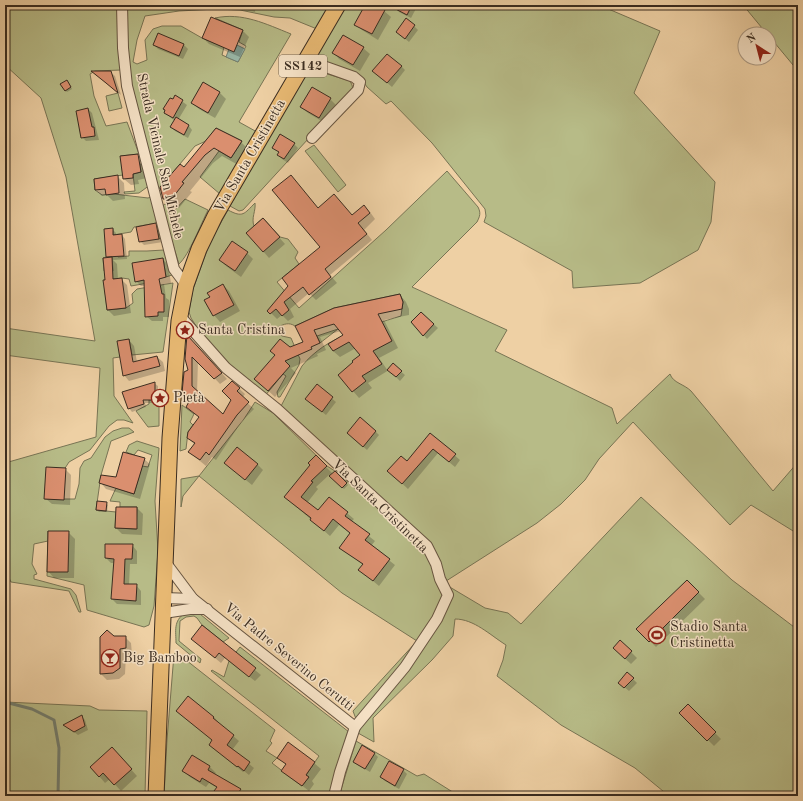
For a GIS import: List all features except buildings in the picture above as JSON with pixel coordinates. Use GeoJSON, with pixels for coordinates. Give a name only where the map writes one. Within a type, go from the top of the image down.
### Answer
{"type":"FeatureCollection","features":[{"type":"Feature","properties":{"kind":"main road","name":"Via Santa Cristinetta"},"geometry":{"type":"LineString","coordinates":[[156,796],[170,438],[175,359],[180,316],[186,284],[202,242],[215,216],[338,5]]}},
{"type":"Feature","properties":{"kind":"street","name":"Strada Vicinale San Michele"},"geometry":{"type":"LineString","coordinates":[[122,5],[123,48],[127,86],[174,269],[186,284]]}},
{"type":"Feature","properties":{"kind":"street"},"geometry":{"type":"LineString","coordinates":[[306,60],[354,77],[360,82],[358,90],[312,138]]}},
{"type":"Feature","properties":{"kind":"street","name":"Via Santa Cristinetta"},"geometry":{"type":"LineString","coordinates":[[180,316],[226,368],[276,408],[426,546],[436,564],[440,579],[448,595],[437,619],[405,667],[355,727]]}},
{"type":"Feature","properties":{"kind":"street","name":"Via Padre Severino Cerutti"},"geometry":{"type":"LineString","coordinates":[[166,562],[193,599],[355,727]]}},
{"type":"Feature","properties":{"kind":"street"},"geometry":{"type":"LineString","coordinates":[[164,605],[193,599]]}},
{"type":"Feature","properties":{"kind":"street","name":"Via Padre Severino Cerutti"},"geometry":{"type":"LineString","coordinates":[[164,605],[190,609],[207,609]]}},
{"type":"Feature","properties":{"kind":"street"},"geometry":{"type":"LineString","coordinates":[[334,796],[340,772],[355,727]]}},
{"type":"Feature","properties":{"kind":"green space"},"geometry":{"type":"Polygon","coordinates":[[[5,5],[331,5],[317,29],[290,18],[274,17],[240,10],[216,9],[179,11],[145,16],[137,40],[133,62],[137,64],[147,60],[145,40],[153,29],[162,26],[181,26],[202,38],[224,47],[222,55],[238,62],[246,46],[239,42],[243,30],[215,18],[235,17],[254,20],[291,34],[239,122],[257,132],[220,194],[200,177],[219,151],[231,158],[242,141],[216,128],[206,141],[195,146],[159,189],[157,187],[121,70],[95,71],[90,74],[94,96],[106,126],[127,122],[139,154],[121,156],[123,175],[94,179],[95,190],[102,195],[114,194],[148,198],[151,197],[162,238],[159,239],[157,223],[134,227],[131,232],[113,235],[113,229],[105,229],[118,257],[129,256],[129,251],[164,250],[172,275],[166,277],[163,258],[135,281],[147,280],[148,283],[131,286],[129,279],[122,278],[104,280],[107,310],[126,308],[133,303],[132,294],[137,289],[173,283],[163,352],[132,355],[129,339],[120,357],[113,358],[114,396],[133,423],[124,420],[117,420],[109,426],[90,450],[69,462],[45,499],[75,499],[79,484],[80,468],[84,461],[91,458],[105,437],[113,431],[122,428],[129,428],[134,432],[111,441],[101,475],[96,510],[116,512],[115,528],[136,529],[137,507],[120,507],[120,502],[110,501],[116,488],[134,494],[142,466],[148,467],[152,455],[138,450],[134,455],[126,452],[129,445],[137,441],[159,448],[155,501],[158,551],[154,606],[149,625],[144,627],[87,610],[84,585],[47,576],[48,541],[34,544],[32,564],[37,574],[34,575],[34,579],[71,589],[76,595],[81,612],[79,612],[69,591],[11,582],[5,570],[5,463],[96,437],[100,368],[5,355],[5,328],[95,341],[66,177],[41,98],[5,65],[5,5]],[[112,257],[103,258],[104,271],[113,271],[112,257]]]}},
{"type":"Feature","properties":{"kind":"green space"},"geometry":{"type":"Polygon","coordinates":[[[346,5],[599,5],[660,31],[634,93],[715,182],[711,222],[698,250],[640,283],[573,288],[572,271],[484,222],[486,216],[485,209],[432,143],[391,101],[386,104],[367,87],[361,78],[314,58],[346,5]]]}},
{"type":"Feature","properties":{"kind":"green space"},"geometry":{"type":"Polygon","coordinates":[[[743,5],[798,5],[798,71],[777,46],[777,26],[760,26],[743,5]]]}},
{"type":"Feature","properties":{"kind":"green space"},"geometry":{"type":"Polygon","coordinates":[[[308,68],[350,81],[353,90],[243,210],[239,211],[230,206],[308,68]]]}},
{"type":"Feature","properties":{"kind":"green space"},"geometry":{"type":"Polygon","coordinates":[[[118,93],[122,108],[109,111],[106,96],[118,93]]]}},
{"type":"Feature","properties":{"kind":"green space"},"geometry":{"type":"Polygon","coordinates":[[[314,145],[346,185],[338,192],[305,151],[314,145]]]}},
{"type":"Feature","properties":{"kind":"green space"},"geometry":{"type":"Polygon","coordinates":[[[140,164],[143,164],[150,185],[139,193],[125,194],[124,192],[135,191],[133,174],[141,172],[140,164]]]}},
{"type":"Feature","properties":{"kind":"green space"},"geometry":{"type":"Polygon","coordinates":[[[447,171],[478,207],[480,211],[479,216],[477,222],[412,287],[507,330],[495,351],[612,408],[617,424],[670,374],[671,377],[691,391],[773,491],[798,462],[798,534],[751,505],[730,525],[633,422],[599,459],[585,480],[561,504],[537,523],[443,583],[485,608],[508,613],[521,624],[641,497],[732,580],[798,630],[798,796],[669,796],[635,768],[561,725],[497,676],[503,660],[506,645],[482,628],[469,622],[455,619],[453,636],[432,660],[373,718],[374,742],[358,733],[359,727],[353,711],[417,641],[342,593],[199,476],[244,419],[255,402],[273,413],[327,466],[335,471],[424,549],[432,565],[435,579],[438,562],[280,408],[302,366],[323,347],[347,334],[401,316],[403,302],[400,294],[334,308],[295,326],[286,324],[278,327],[278,333],[282,336],[291,338],[300,359],[299,365],[280,397],[278,397],[277,392],[286,376],[283,374],[264,397],[234,371],[198,329],[189,312],[193,289],[210,242],[228,210],[237,214],[243,214],[255,203],[253,220],[254,226],[263,218],[280,237],[288,239],[298,252],[295,258],[299,264],[277,282],[299,308],[386,230],[447,171]]]}},
{"type":"Feature","properties":{"kind":"green space"},"geometry":{"type":"Polygon","coordinates":[[[185,199],[208,210],[191,247],[179,264],[161,207],[165,204],[174,211],[185,199]]]}},
{"type":"Feature","properties":{"kind":"green space"},"geometry":{"type":"Polygon","coordinates":[[[338,329],[320,343],[317,336],[338,329]]]}},
{"type":"Feature","properties":{"kind":"green space"},"geometry":{"type":"Polygon","coordinates":[[[149,400],[155,400],[159,403],[159,426],[148,427],[136,411],[149,404],[149,400]]]}},
{"type":"Feature","properties":{"kind":"green space"},"geometry":{"type":"Polygon","coordinates":[[[182,405],[194,414],[190,422],[193,425],[188,432],[186,449],[180,451],[182,405]]]}},
{"type":"Feature","properties":{"kind":"green space"},"geometry":{"type":"Polygon","coordinates":[[[199,476],[183,496],[181,507],[181,479],[199,476]]]}},
{"type":"Feature","properties":{"kind":"green space"},"geometry":{"type":"Polygon","coordinates":[[[185,613],[200,614],[229,638],[223,642],[202,625],[194,616],[186,617],[180,621],[179,641],[201,659],[200,663],[176,643],[177,623],[181,616],[185,613]]]}},
{"type":"Feature","properties":{"kind":"green space"},"geometry":{"type":"Polygon","coordinates":[[[240,647],[349,732],[330,796],[164,796],[174,654],[177,653],[275,730],[270,741],[272,743],[266,751],[277,758],[272,763],[302,786],[309,777],[306,775],[319,756],[211,671],[212,670],[224,677],[229,661],[240,647]]]}},
{"type":"Feature","properties":{"kind":"green space"},"geometry":{"type":"Polygon","coordinates":[[[5,702],[90,706],[99,710],[147,711],[145,796],[69,791],[68,796],[7,796],[5,763],[5,702]]]}},
{"type":"Feature","properties":{"kind":"green space"},"geometry":{"type":"Polygon","coordinates":[[[356,741],[417,776],[424,774],[459,796],[339,796],[356,741]]]}},
{"type":"Feature","properties":{"kind":"shaded area"},"geometry":{"type":"Polygon","coordinates":[[[237,45],[245,49],[238,62],[226,57],[229,49],[234,51],[237,45]]]}},
{"type":"Feature","properties":{"kind":"waterway"},"geometry":{"type":"LineString","coordinates":[[5,702],[32,709],[54,720],[59,748],[58,796]]}},
{"type":"Feature","properties":{"kind":"place","name":"Santa Cristina"},"geometry":{"type":"Point","coordinates":[185,330]}},
{"type":"Feature","properties":{"kind":"place","name":"Pietà"},"geometry":{"type":"Point","coordinates":[160,398]}},
{"type":"Feature","properties":{"kind":"place","name":"Stadio Santa Cristinetta"},"geometry":{"type":"Point","coordinates":[657,635]}},
{"type":"Feature","properties":{"kind":"place","name":"Big Bamboo"},"geometry":{"type":"Point","coordinates":[110,658]}}]}
